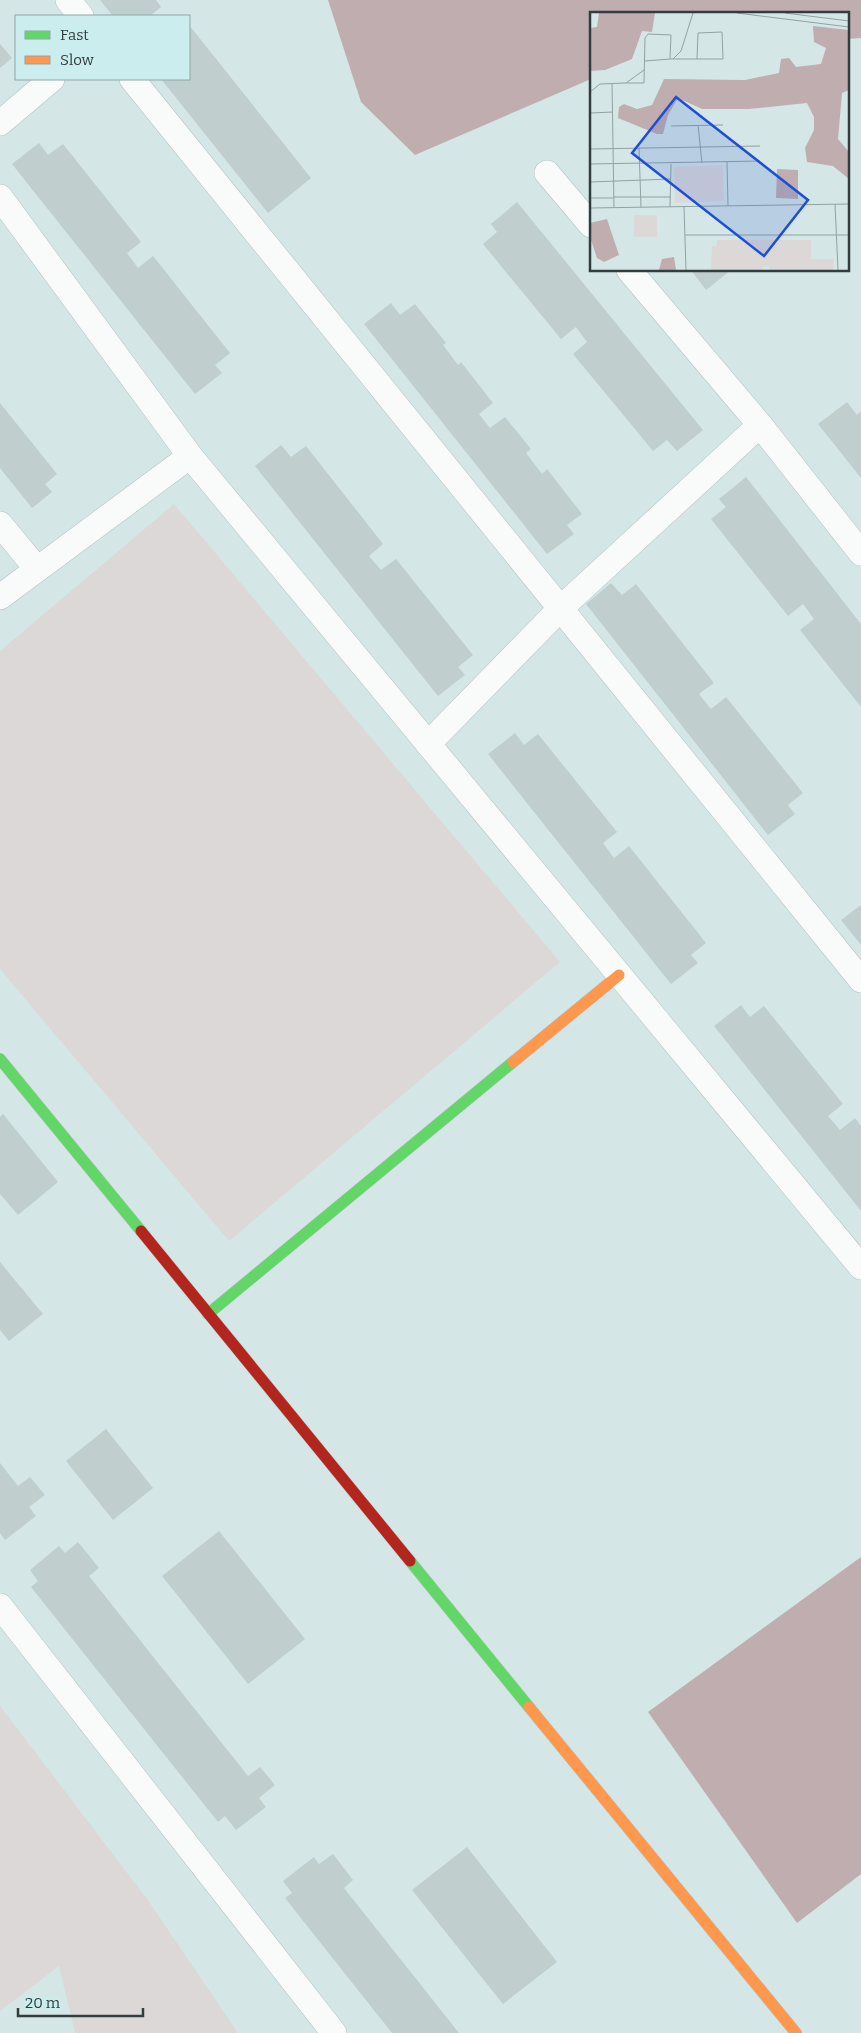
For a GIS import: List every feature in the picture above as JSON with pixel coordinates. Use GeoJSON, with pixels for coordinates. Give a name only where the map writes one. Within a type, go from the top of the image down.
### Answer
{"type":"FeatureCollection","features":[{"type":"Feature","properties":{"kind":"street"},"geometry":{"type":"LineString","coordinates":[[208,1314],[619,975]]}},
{"type":"Feature","properties":{"kind":"street"},"geometry":{"type":"LineString","coordinates":[[0,1060],[796,2033]]}},
{"type":"Feature","properties":{"kind":"lane"},"geometry":{"type":"LineString","coordinates":[[68,0],[80,15]]}},
{"type":"Feature","properties":{"kind":"lane"},"geometry":{"type":"LineString","coordinates":[[0,123],[51,80]]}},
{"type":"Feature","properties":{"kind":"lane"},"geometry":{"type":"LineString","coordinates":[[133,80],[861,980]]}},
{"type":"Feature","properties":{"kind":"lane"},"geometry":{"type":"LineString","coordinates":[[547,173],[590,224]]}},
{"type":"Feature","properties":{"kind":"lane"},"geometry":{"type":"LineString","coordinates":[[0,197],[190,456],[861,1267]]}},
{"type":"Feature","properties":{"kind":"lane"},"geometry":{"type":"LineString","coordinates":[[630,271],[760,424],[861,553]]}},
{"type":"Feature","properties":{"kind":"lane"},"geometry":{"type":"LineString","coordinates":[[428,744],[561,608],[760,424]]}},
{"type":"Feature","properties":{"kind":"lane"},"geometry":{"type":"LineString","coordinates":[[0,597],[190,456]]}},
{"type":"Feature","properties":{"kind":"lane"},"geometry":{"type":"LineString","coordinates":[[0,524],[37,570]]}},
{"type":"Feature","properties":{"kind":"lane"},"geometry":{"type":"LineString","coordinates":[[0,1606],[334,2033]]}},
{"type":"Feature","properties":{"kind":"shaded area"},"geometry":{"type":"Polygon","coordinates":[[[328,0],[861,0],[861,38],[848,39],[848,12],[590,12],[590,79],[415,155],[361,102],[328,0]]]}},
{"type":"Feature","properties":{"kind":"shaded area"},"geometry":{"type":"Polygon","coordinates":[[[174,504],[560,962],[229,1241],[0,969],[0,651],[174,504]]]}},
{"type":"Feature","properties":{"kind":"shaded area"},"geometry":{"type":"Polygon","coordinates":[[[861,1557],[861,1874],[797,1923],[648,1712],[861,1557]]]}},
{"type":"Feature","properties":{"kind":"shaded area"},"geometry":{"type":"Polygon","coordinates":[[[0,1706],[147,1899],[238,2033],[75,2033],[59,1966],[0,2011],[0,1706]]]}},
{"type":"Feature","properties":{"kind":"building"},"geometry":{"type":"Polygon","coordinates":[[[100,0],[156,0],[161,7],[151,15],[112,15],[100,0]]]}},
{"type":"Feature","properties":{"kind":"building"},"geometry":{"type":"Polygon","coordinates":[[[190,26],[311,178],[268,213],[162,80],[190,80],[190,26]]]}},
{"type":"Feature","properties":{"kind":"building"},"geometry":{"type":"Polygon","coordinates":[[[0,44],[12,58],[0,68],[0,44]]]}},
{"type":"Feature","properties":{"kind":"building"},"geometry":{"type":"Polygon","coordinates":[[[39,143],[48,155],[63,144],[141,242],[127,253],[138,268],[153,256],[230,353],[215,365],[222,373],[195,394],[12,164],[39,143]]]}},
{"type":"Feature","properties":{"kind":"building"},"geometry":{"type":"Polygon","coordinates":[[[517,202],[703,430],[677,451],[667,440],[653,451],[573,354],[587,342],[576,327],[561,339],[483,244],[497,232],[491,224],[517,202]]]}},
{"type":"Feature","properties":{"kind":"building"},"geometry":{"type":"Polygon","coordinates":[[[692,271],[730,271],[706,290],[692,271]]]}},
{"type":"Feature","properties":{"kind":"building"},"geometry":{"type":"Polygon","coordinates":[[[391,303],[400,315],[415,304],[446,343],[443,345],[458,365],[461,362],[493,403],[479,414],[490,428],[505,417],[531,449],[526,453],[542,474],[547,469],[582,514],[567,525],[574,534],[547,554],[364,324],[391,303]]]}},
{"type":"Feature","properties":{"kind":"building"},"geometry":{"type":"Polygon","coordinates":[[[847,402],[857,415],[861,411],[861,478],[818,424],[847,402]]]}},
{"type":"Feature","properties":{"kind":"building"},"geometry":{"type":"Polygon","coordinates":[[[0,403],[57,474],[45,484],[52,492],[32,508],[0,468],[0,403]]]}},
{"type":"Feature","properties":{"kind":"building"},"geometry":{"type":"Polygon","coordinates":[[[281,445],[291,457],[306,446],[383,544],[369,556],[381,570],[396,559],[473,655],[458,667],[465,675],[438,696],[255,466],[281,445]]]}},
{"type":"Feature","properties":{"kind":"building"},"geometry":{"type":"Polygon","coordinates":[[[746,477],[861,624],[861,707],[800,630],[814,619],[803,604],[788,616],[711,519],[726,507],[719,499],[746,477]]]}},
{"type":"Feature","properties":{"kind":"building"},"geometry":{"type":"Polygon","coordinates":[[[611,583],[622,595],[636,584],[714,683],[699,694],[711,709],[726,697],[803,793],[788,805],[795,814],[768,835],[586,604],[611,583]]]}},
{"type":"Feature","properties":{"kind":"building"},"geometry":{"type":"Polygon","coordinates":[[[515,733],[524,745],[538,734],[617,832],[603,843],[614,858],[629,846],[706,943],[691,955],[698,963],[671,984],[488,754],[515,733]]]}},
{"type":"Feature","properties":{"kind":"building"},"geometry":{"type":"Polygon","coordinates":[[[861,905],[861,945],[841,920],[861,905]]]}},
{"type":"Feature","properties":{"kind":"building"},"geometry":{"type":"Polygon","coordinates":[[[741,1005],[750,1017],[764,1006],[843,1104],[828,1116],[840,1130],[855,1118],[861,1126],[861,1211],[714,1026],[741,1005]]]}},
{"type":"Feature","properties":{"kind":"building"},"geometry":{"type":"Polygon","coordinates":[[[3,1114],[58,1182],[18,1215],[0,1194],[0,1117],[3,1114]]]}},
{"type":"Feature","properties":{"kind":"building"},"geometry":{"type":"Polygon","coordinates":[[[0,1262],[43,1314],[9,1341],[0,1330],[0,1262]]]}},
{"type":"Feature","properties":{"kind":"building"},"geometry":{"type":"Polygon","coordinates":[[[106,1429],[153,1488],[113,1520],[66,1461],[106,1429]]]}},
{"type":"Feature","properties":{"kind":"building"},"geometry":{"type":"Polygon","coordinates":[[[0,1463],[18,1486],[30,1477],[45,1495],[29,1507],[36,1516],[5,1540],[0,1533],[0,1463]]]}},
{"type":"Feature","properties":{"kind":"building"},"geometry":{"type":"Polygon","coordinates":[[[219,1531],[305,1639],[248,1684],[162,1576],[219,1531]]]}},
{"type":"Feature","properties":{"kind":"building"},"geometry":{"type":"Polygon","coordinates":[[[78,1542],[99,1568],[89,1576],[248,1776],[260,1767],[275,1785],[259,1798],[266,1807],[236,1830],[225,1816],[218,1822],[31,1587],[38,1581],[30,1570],[59,1546],[65,1553],[78,1542]]]}},
{"type":"Feature","properties":{"kind":"building"},"geometry":{"type":"Polygon","coordinates":[[[467,1847],[557,1962],[503,2004],[412,1890],[467,1847]]]}},
{"type":"Feature","properties":{"kind":"building"},"geometry":{"type":"Polygon","coordinates":[[[333,1854],[353,1880],[344,1888],[459,2033],[392,2033],[285,1898],[292,1893],[283,1881],[314,1857],[319,1864],[333,1854]]]}},
{"type":"Feature","properties":{"kind":"traffic: fast"},"geometry":{"type":"LineString","coordinates":[[0,1059],[141,1231]]}},
{"type":"Feature","properties":{"kind":"traffic: fast"},"geometry":{"type":"LineString","coordinates":[[208,1314],[513,1062]]}},
{"type":"Feature","properties":{"kind":"traffic: fast"},"geometry":{"type":"LineString","coordinates":[[410,1561],[529,1707]]}},
{"type":"Feature","properties":{"kind":"traffic: slow"},"geometry":{"type":"LineString","coordinates":[[513,1062],[619,975]]}},
{"type":"Feature","properties":{"kind":"traffic: slow"},"geometry":{"type":"LineString","coordinates":[[529,1707],[796,2033]]}},
{"type":"Feature","properties":{"kind":"traffic: jam"},"geometry":{"type":"LineString","coordinates":[[141,1231],[410,1561]]}}]}
